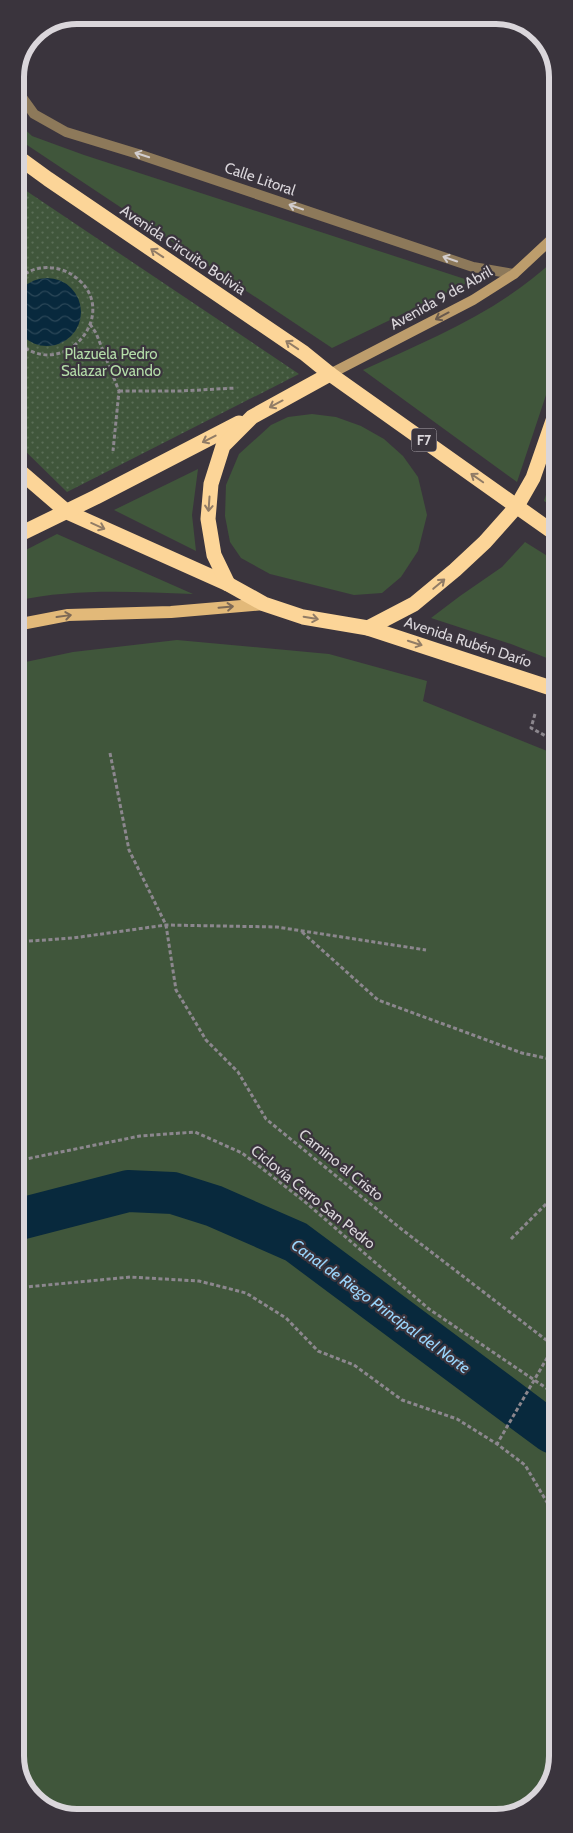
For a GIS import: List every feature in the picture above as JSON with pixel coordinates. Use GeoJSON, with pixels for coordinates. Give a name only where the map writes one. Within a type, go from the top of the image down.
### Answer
{"type":"FeatureCollection","features":[{"type":"Feature","properties":{"kind":"highway","name":"Avenida Circuito Bolivia"},"geometry":{"type":"LineString","coordinates":[[24,162],[304,353],[330,374]]}},
{"type":"Feature","properties":{"kind":"highway"},"geometry":{"type":"LineString","coordinates":[[24,532],[330,374]]}},
{"type":"Feature","properties":{"kind":"highway","name":"F7"},"geometry":{"type":"LineString","coordinates":[[330,374],[549,530]]}},
{"type":"Feature","properties":{"kind":"highway"},"geometry":{"type":"LineString","coordinates":[[228,584],[214,555],[208,519],[211,484],[223,446],[252,416]]}},
{"type":"Feature","properties":{"kind":"highway"},"geometry":{"type":"LineString","coordinates":[[368,628],[414,604],[485,542],[517,506],[533,478],[549,432]]}},
{"type":"Feature","properties":{"kind":"highway"},"geometry":{"type":"LineString","coordinates":[[24,475],[66,512],[228,584]]}},
{"type":"Feature","properties":{"kind":"highway","name":"Avenida Rubén Darío"},"geometry":{"type":"LineString","coordinates":[[228,584],[264,604],[303,617],[368,628],[549,687]]}},
{"type":"Feature","properties":{"kind":"main road","name":"Avenida 9 de Abril"},"geometry":{"type":"LineString","coordinates":[[330,374],[473,300],[514,274],[549,242]]}},
{"type":"Feature","properties":{"kind":"main road"},"geometry":{"type":"LineString","coordinates":[[24,623],[68,615],[171,612],[264,604]]}},
{"type":"Feature","properties":{"kind":"street","name":"Calle Litoral"},"geometry":{"type":"LineString","coordinates":[[24,100],[34,114],[66,132],[138,154],[473,267],[514,274]]}},
{"type":"Feature","properties":{"kind":"path"},"geometry":{"type":"LineString","coordinates":[[24,275],[32,270],[46,267],[60,268],[73,274],[83,284],[90,296],[93,310],[90,324],[83,338],[72,348],[58,354],[43,355],[28,351],[24,348]]}},
{"type":"Feature","properties":{"kind":"path"},"geometry":{"type":"LineString","coordinates":[[90,324],[96,333],[119,390],[113,451]]}},
{"type":"Feature","properties":{"kind":"path"},"geometry":{"type":"LineString","coordinates":[[119,390],[181,391],[236,388]]}},
{"type":"Feature","properties":{"kind":"path","name":"Camino al Cristo"},"geometry":{"type":"LineString","coordinates":[[110,753],[129,850],[166,924],[176,990],[206,1040],[238,1072],[266,1119],[400,1228],[549,1342]]}},
{"type":"Feature","properties":{"kind":"path"},"geometry":{"type":"LineString","coordinates":[[24,941],[73,938],[166,924],[276,928],[426,950]]}},
{"type":"Feature","properties":{"kind":"path"},"geometry":{"type":"LineString","coordinates":[[301,931],[378,1000],[522,1054],[549,1059]]}},
{"type":"Feature","properties":{"kind":"path","name":"Ciclovía Cerro San Pedro"},"geometry":{"type":"LineString","coordinates":[[24,1159],[140,1136],[195,1132],[242,1153],[304,1201],[429,1310],[549,1390]]}},
{"type":"Feature","properties":{"kind":"path"},"geometry":{"type":"LineString","coordinates":[[511,1239],[549,1202]]}},
{"type":"Feature","properties":{"kind":"path"},"geometry":{"type":"LineString","coordinates":[[24,1287],[130,1277],[199,1281],[246,1292],[286,1318],[318,1351],[354,1366],[402,1400],[458,1420],[498,1442],[525,1465],[549,1506]]}},
{"type":"Feature","properties":{"kind":"path","name":"Camino al Cristo"},"geometry":{"type":"LineString","coordinates":[[498,1442],[549,1354]]}},
{"type":"Feature","properties":{"kind":"green space"},"geometry":{"type":"Polygon","coordinates":[[[24,128],[32,136],[84,155],[471,281],[332,348],[24,143],[24,128]]]}},
{"type":"Feature","properties":{"kind":"green space","name":"Plazuela Pedro Salazar Ovando"},"geometry":{"type":"Polygon","coordinates":[[[24,189],[299,374],[67,492],[24,450],[24,189]]]}},
{"type":"Feature","properties":{"kind":"green space"},"geometry":{"type":"Polygon","coordinates":[[[549,264],[549,386],[517,482],[363,370],[439,335],[489,309],[535,277],[549,264]]]}},
{"type":"Feature","properties":{"kind":"green space"},"geometry":{"type":"Polygon","coordinates":[[[312,414],[336,417],[361,426],[384,439],[403,456],[418,477],[427,515],[418,551],[401,577],[382,593],[354,595],[270,574],[241,558],[230,542],[225,516],[226,485],[239,454],[271,425],[288,417],[312,414]]]}},
{"type":"Feature","properties":{"kind":"green space"},"geometry":{"type":"Polygon","coordinates":[[[198,469],[192,515],[196,551],[114,510],[198,469]]]}},
{"type":"Feature","properties":{"kind":"green space"},"geometry":{"type":"Polygon","coordinates":[[[549,486],[549,504],[544,501],[549,486]]]}},
{"type":"Feature","properties":{"kind":"green space"},"geometry":{"type":"Polygon","coordinates":[[[57,534],[193,594],[82,593],[24,600],[24,551],[57,534]]]}},
{"type":"Feature","properties":{"kind":"green space"},"geometry":{"type":"Polygon","coordinates":[[[525,542],[549,557],[549,659],[511,644],[431,618],[502,567],[525,542]]]}},
{"type":"Feature","properties":{"kind":"green space"},"geometry":{"type":"Polygon","coordinates":[[[177,640],[329,654],[427,681],[423,701],[549,752],[549,1764],[538,1789],[520,1804],[504,1809],[73,1809],[53,1804],[39,1794],[29,1780],[24,1764],[24,662],[73,652],[177,640]]]}},
{"type":"Feature","properties":{"kind":"water"},"geometry":{"type":"Polygon","coordinates":[[[47,278],[60,281],[71,288],[80,305],[81,312],[78,325],[66,340],[47,346],[34,343],[24,337],[24,287],[28,284],[47,278]]]}},
{"type":"Feature","properties":{"kind":"waterway","name":"Canal de Riego Principal del Norte"},"geometry":{"type":"LineString","coordinates":[[24,1218],[128,1191],[173,1193],[214,1206],[296,1242],[549,1431]]}}]}
